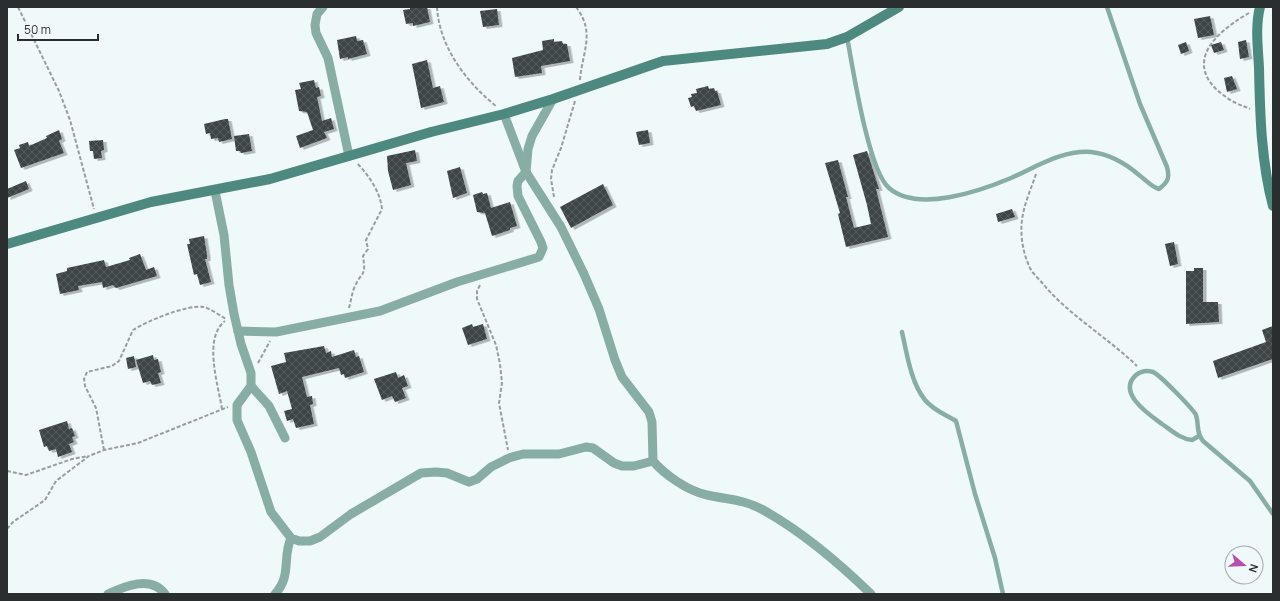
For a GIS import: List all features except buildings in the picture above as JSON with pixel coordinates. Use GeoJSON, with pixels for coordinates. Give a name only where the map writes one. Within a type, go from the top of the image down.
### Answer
{"type":"FeatureCollection","features":[{"type":"Feature","properties":{"kind":"street"},"geometry":{"type":"LineString","coordinates":[[323,7],[317,14],[315,25],[316,34],[328,58],[349,156]]}},
{"type":"Feature","properties":{"kind":"street"},"geometry":{"type":"LineString","coordinates":[[7,244],[151,202],[270,179],[504,114],[579,91],[663,61],[723,53],[803,48],[827,44],[847,37],[900,7]]}},
{"type":"Feature","properties":{"kind":"street"},"geometry":{"type":"LineString","coordinates":[[1260,8],[1257,30],[1260,119],[1265,170],[1273,206]]}},
{"type":"Feature","properties":{"kind":"street"},"geometry":{"type":"LineString","coordinates":[[238,331],[276,332],[380,311],[457,282],[539,257],[543,248],[517,190],[518,182],[526,172],[528,149],[532,136],[553,99]]}},
{"type":"Feature","properties":{"kind":"street"},"geometry":{"type":"LineString","coordinates":[[504,114],[526,172],[561,227],[582,268],[599,308],[615,360],[622,377],[649,412],[652,422],[653,461],[666,472],[696,491],[745,501],[765,510],[822,551],[871,594]]}},
{"type":"Feature","properties":{"kind":"street"},"geometry":{"type":"LineString","coordinates":[[215,190],[224,236],[229,285],[234,314],[252,373],[251,382],[237,405],[237,420],[256,465],[267,503],[274,517],[290,538],[299,541],[310,541],[320,537],[352,514],[421,473],[447,473],[469,482],[477,479],[491,467],[509,458],[529,454],[559,454],[586,448],[593,448],[614,463],[622,466],[634,466],[653,461]]}},
{"type":"Feature","properties":{"kind":"street"},"geometry":{"type":"LineString","coordinates":[[251,382],[269,406],[285,438]]}},
{"type":"Feature","properties":{"kind":"street"},"geometry":{"type":"LineString","coordinates":[[275,594],[285,580],[286,552],[290,538]]}},
{"type":"Feature","properties":{"kind":"street"},"geometry":{"type":"LineString","coordinates":[[108,594],[131,584],[144,583],[156,587],[165,594]]}},
{"type":"Feature","properties":{"kind":"lane"},"geometry":{"type":"LineString","coordinates":[[847,37],[855,82],[878,173],[888,187],[897,194],[914,198],[934,200],[954,196],[985,188],[1068,153],[1090,152],[1109,155],[1122,162],[1140,175],[1152,187],[1158,189],[1166,184],[1169,176],[1167,167],[1140,104],[1108,7]]}},
{"type":"Feature","properties":{"kind":"lane"},"geometry":{"type":"LineString","coordinates":[[902,332],[916,384],[924,400],[934,408],[956,421],[975,494],[995,558],[1003,594]]}},
{"type":"Feature","properties":{"kind":"lane"},"geometry":{"type":"LineString","coordinates":[[1199,436],[1192,440],[1179,436],[1137,405],[1131,393],[1130,383],[1142,371],[1156,373],[1162,377],[1173,391],[1185,401],[1196,416],[1199,436],[1209,447],[1250,481],[1273,514]]}},
{"type":"Feature","properties":{"kind":"path"},"geometry":{"type":"LineString","coordinates":[[18,7],[59,91],[70,120],[78,145],[96,218]]}},
{"type":"Feature","properties":{"kind":"path"},"geometry":{"type":"LineString","coordinates":[[437,7],[437,17],[444,42],[471,81],[485,97],[504,114]]}},
{"type":"Feature","properties":{"kind":"path"},"geometry":{"type":"LineString","coordinates":[[555,201],[551,179],[552,170],[561,148],[579,91],[588,36],[582,15],[576,7]]}},
{"type":"Feature","properties":{"kind":"path"},"geometry":{"type":"LineString","coordinates":[[1260,8],[1223,30],[1210,45],[1204,61],[1205,68],[1212,84],[1235,103],[1249,108],[1260,119]]}},
{"type":"Feature","properties":{"kind":"path"},"geometry":{"type":"LineString","coordinates":[[348,318],[354,287],[362,277],[365,268],[363,256],[368,250],[366,240],[382,209],[377,192],[370,179],[349,156]]}},
{"type":"Feature","properties":{"kind":"path"},"geometry":{"type":"LineString","coordinates":[[1040,164],[1025,203],[1022,220],[1024,253],[1030,269],[1049,291],[1071,312],[1122,352],[1142,371]]}},
{"type":"Feature","properties":{"kind":"path"},"geometry":{"type":"LineString","coordinates":[[484,282],[477,291],[477,299],[496,345],[500,364],[502,383],[499,403],[509,458]]}},
{"type":"Feature","properties":{"kind":"path"},"geometry":{"type":"LineString","coordinates":[[104,450],[96,408],[84,386],[84,379],[87,372],[116,364],[122,355],[133,330],[166,315],[198,306],[206,308],[227,320]]}},
{"type":"Feature","properties":{"kind":"path"},"geometry":{"type":"LineString","coordinates":[[222,409],[213,350],[214,335],[219,325],[234,314]]}},
{"type":"Feature","properties":{"kind":"path"},"geometry":{"type":"LineString","coordinates":[[251,382],[266,346],[276,332]]}},
{"type":"Feature","properties":{"kind":"path"},"geometry":{"type":"LineString","coordinates":[[7,471],[26,475],[66,461],[90,456],[104,450],[138,443],[222,409],[237,405]]}},
{"type":"Feature","properties":{"kind":"path"},"geometry":{"type":"LineString","coordinates":[[7,529],[13,522],[45,500],[56,481],[90,456]]}}]}
